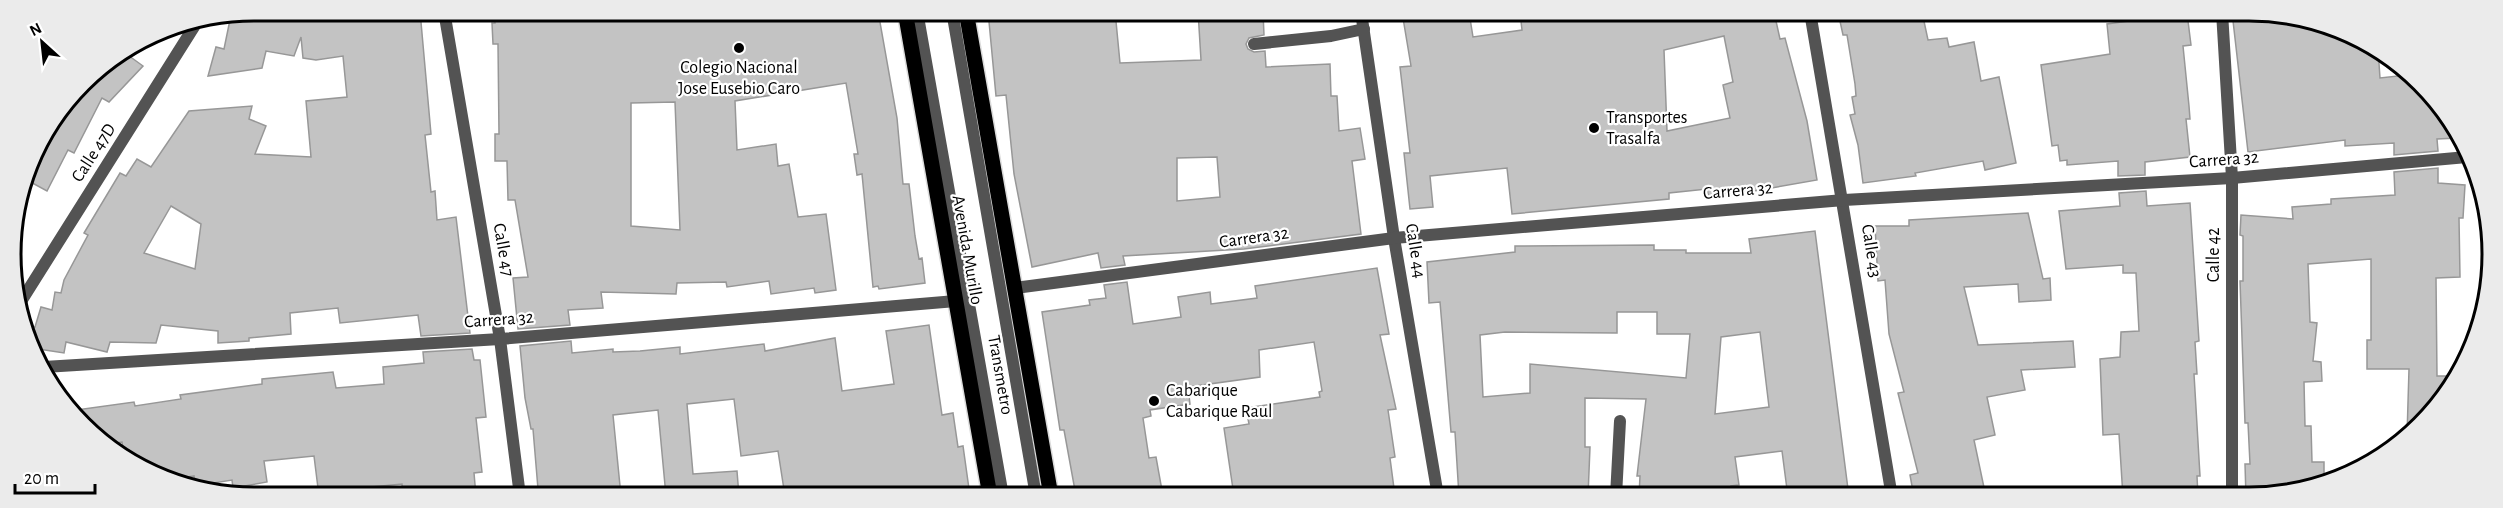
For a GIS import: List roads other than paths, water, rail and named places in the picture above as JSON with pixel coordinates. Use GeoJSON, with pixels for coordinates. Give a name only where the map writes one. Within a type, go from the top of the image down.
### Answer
{"type":"FeatureCollection","features":[{"type":"Feature","properties":{"kind":"main road","name":"Avenida Murillo"},"geometry":{"type":"LineString","coordinates":[[907,21],[988,487]]}},
{"type":"Feature","properties":{"kind":"main road"},"geometry":{"type":"LineString","coordinates":[[968,21],[1049,487]]}},
{"type":"Feature","properties":{"kind":"street","name":"Calle 47"},"geometry":{"type":"LineString","coordinates":[[446,21],[500,339],[519,487]]}},
{"type":"Feature","properties":{"kind":"street","name":"Transmetro"},"geometry":{"type":"LineString","coordinates":[[919,21],[1001,487]]}},
{"type":"Feature","properties":{"kind":"street","name":"Transmetro"},"geometry":{"type":"LineString","coordinates":[[954,21],[1034,487]]}},
{"type":"Feature","properties":{"kind":"street","name":"Calle 44"},"geometry":{"type":"LineString","coordinates":[[1363,21],[1394,238],[1436,487]]}},
{"type":"Feature","properties":{"kind":"street","name":"Calle 43"},"geometry":{"type":"LineString","coordinates":[[1812,21],[1844,200],[1890,487]]}},
{"type":"Feature","properties":{"kind":"street","name":"Calle 42"},"geometry":{"type":"LineString","coordinates":[[2223,21],[2232,178],[2232,487]]}},
{"type":"Feature","properties":{"kind":"street","name":"Calle 47D"},"geometry":{"type":"LineString","coordinates":[[25,296],[192,29]]}},
{"type":"Feature","properties":{"kind":"street"},"geometry":{"type":"LineString","coordinates":[[1254,44],[1331,36],[1364,29]]}},
{"type":"Feature","properties":{"kind":"street","name":"Carrera 32"},"geometry":{"type":"LineString","coordinates":[[1015,288],[1394,238],[1844,200],[2232,178],[2461,158]]}},
{"type":"Feature","properties":{"kind":"street","name":"Carrera 32"},"geometry":{"type":"LineString","coordinates":[[50,367],[500,339],[956,301]]}},
{"type":"Feature","properties":{"kind":"street"},"geometry":{"type":"LineString","coordinates":[[1617,487],[1620,421]]}},
{"type":"Feature","properties":{"kind":"place","name":"Colegio Nacional Jose Eusebio Caro"},"geometry":{"type":"Point","coordinates":[739,48]}},
{"type":"Feature","properties":{"kind":"place","name":"Transportes Trasalfa"},"geometry":{"type":"Point","coordinates":[1594,128]}},
{"type":"Feature","properties":{"kind":"place","name":"Cabarique Cabarique Raul"},"geometry":{"type":"Point","coordinates":[1154,401]}}]}
